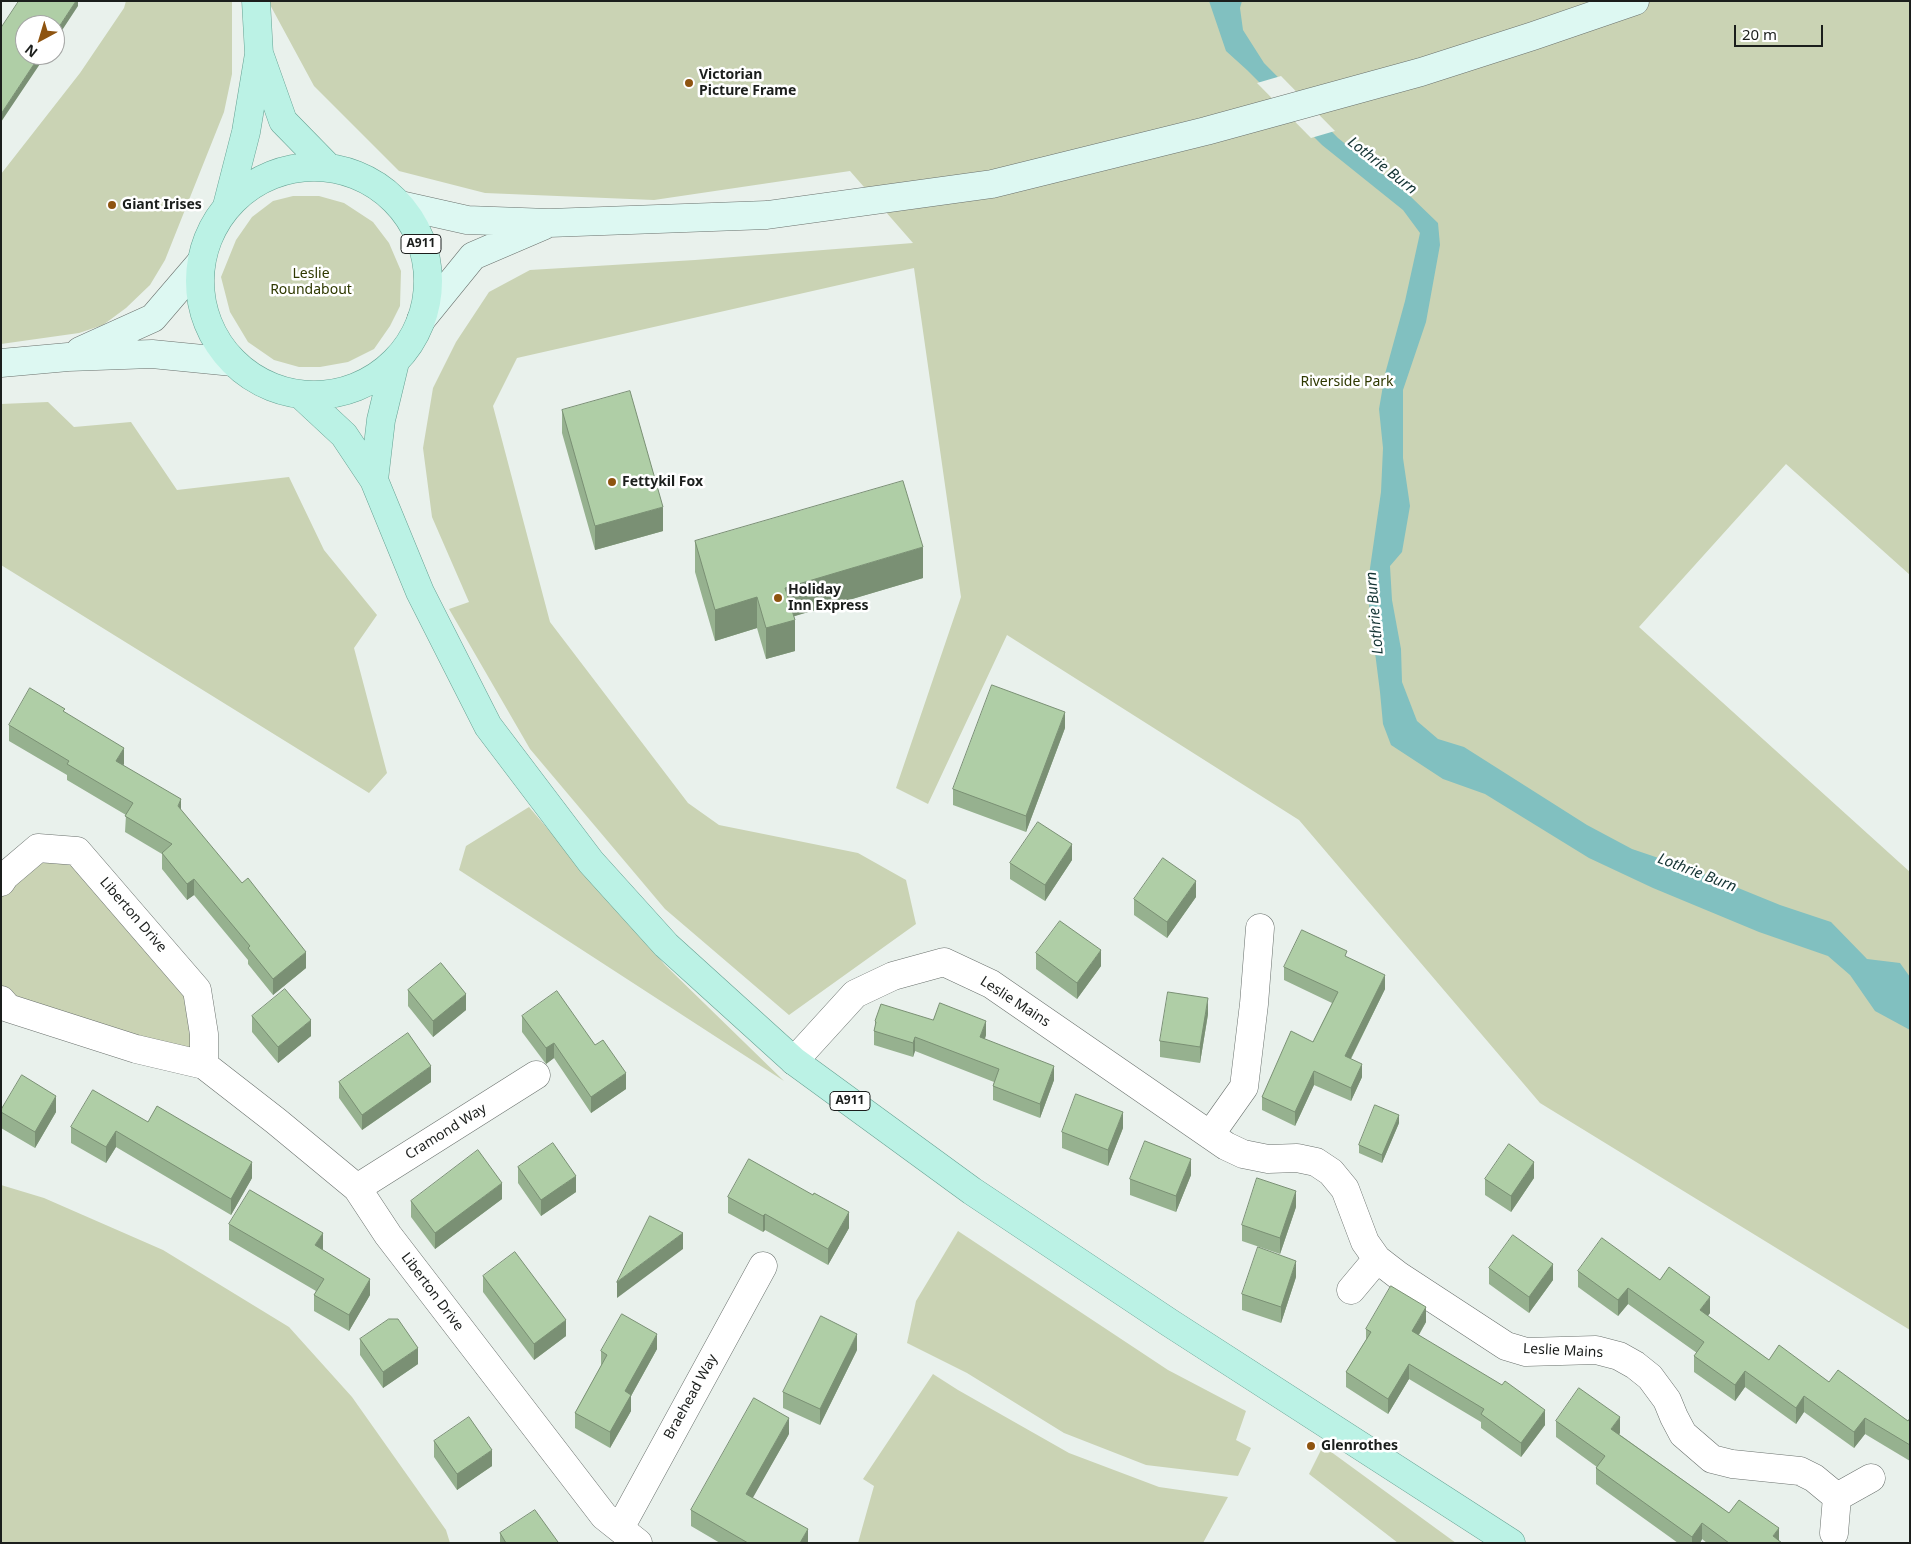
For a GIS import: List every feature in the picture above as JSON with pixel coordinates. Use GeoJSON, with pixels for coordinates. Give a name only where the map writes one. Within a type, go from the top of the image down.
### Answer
{"type":"FeatureCollection","features":[{"type":"Feature","properties":{"kind":"main road","name":"A911"},"geometry":{"type":"LineString","coordinates":[[227,206],[256,183],[290,169],[328,167],[355,174],[379,187],[400,206],[417,231],[426,260],[428,290],[421,320],[410,342],[395,362],[368,382],[336,393],[301,395],[265,384],[233,362],[212,333],[201,299],[201,262],[210,233],[227,206],[246,132],[259,54],[256,1]]}},
{"type":"Feature","properties":{"kind":"main road"},"geometry":{"type":"LineString","coordinates":[[400,206],[466,220],[548,223],[767,216],[992,184],[1206,131],[1421,72],[1635,1]]}},
{"type":"Feature","properties":{"kind":"main road","name":"A911"},"geometry":{"type":"LineString","coordinates":[[259,54],[283,121],[328,167]]}},
{"type":"Feature","properties":{"kind":"main road"},"geometry":{"type":"LineString","coordinates":[[421,320],[473,256],[548,223]]}},
{"type":"Feature","properties":{"kind":"main road"},"geometry":{"type":"LineString","coordinates":[[68,357],[153,318],[201,262]]}},
{"type":"Feature","properties":{"kind":"main road"},"geometry":{"type":"LineString","coordinates":[[1,363],[68,357],[152,354],[233,362]]}},
{"type":"Feature","properties":{"kind":"main road","name":"A911"},"geometry":{"type":"LineString","coordinates":[[374,480],[381,420],[395,362]]}},
{"type":"Feature","properties":{"kind":"main road","name":"A911"},"geometry":{"type":"LineString","coordinates":[[301,395],[344,435],[374,480],[420,592],[488,726],[591,862],[666,945],[794,1061],[989,1202],[1170,1323],[1511,1543]]}},
{"type":"Feature","properties":{"kind":"street","name":"Liberton Drive"},"geometry":{"type":"LineString","coordinates":[[1,882],[5,876],[38,848],[77,851],[197,990],[204,1034],[204,1065]]}},
{"type":"Feature","properties":{"kind":"street"},"geometry":{"type":"LineString","coordinates":[[1210,1135],[1244,1087],[1254,1004],[1260,928]]}},
{"type":"Feature","properties":{"kind":"street","name":"Leslie Mains"},"geometry":{"type":"LineString","coordinates":[[794,1061],[855,994],[893,976],[944,962],[991,984],[1226,1146],[1242,1154],[1268,1159],[1297,1158],[1316,1162],[1331,1172],[1345,1189],[1365,1242],[1377,1259],[1506,1346],[1526,1352],[1596,1350],[1619,1356],[1635,1365],[1650,1378],[1667,1400],[1683,1434],[1712,1459],[1732,1464],[1800,1471],[1814,1478],[1838,1497]]}},
{"type":"Feature","properties":{"kind":"street","name":"Liberton Drive"},"geometry":{"type":"LineString","coordinates":[[1,1000],[8,1008],[127,1046],[204,1065],[276,1120],[357,1188],[388,1234],[550,1447],[604,1516],[629,1536]]}},
{"type":"Feature","properties":{"kind":"street","name":"Cramond Way"},"geometry":{"type":"LineString","coordinates":[[357,1188],[536,1075]]}},
{"type":"Feature","properties":{"kind":"street"},"geometry":{"type":"LineString","coordinates":[[1351,1290],[1377,1259]]}},
{"type":"Feature","properties":{"kind":"street","name":"Braehead Way"},"geometry":{"type":"LineString","coordinates":[[629,1536],[763,1266]]}},
{"type":"Feature","properties":{"kind":"street"},"geometry":{"type":"LineString","coordinates":[[1834,1533],[1838,1497],[1870,1478]]}},
{"type":"Feature","properties":{"kind":"green space"},"geometry":{"type":"Polygon","coordinates":[[[126,1],[232,1],[232,74],[224,112],[165,260],[150,285],[126,308],[103,325],[79,333],[1,344],[1,174],[80,73],[124,8],[126,1]]]}},
{"type":"Feature","properties":{"kind":"green space","name":"Riverside Park"},"geometry":{"type":"Polygon","coordinates":[[[268,1],[1910,1],[1910,575],[1786,464],[1639,627],[1910,872],[1910,1330],[1540,1103],[1299,820],[1007,635],[928,804],[896,788],[961,597],[914,268],[517,358],[493,406],[550,622],[688,803],[719,825],[858,853],[906,880],[916,924],[789,1015],[665,909],[530,749],[449,609],[469,602],[432,517],[423,448],[433,388],[456,342],[489,292],[530,270],[695,260],[913,243],[850,171],[654,200],[485,193],[399,171],[314,86],[268,1]]]}},
{"type":"Feature","properties":{"kind":"green space","name":"Leslie Roundabout"},"geometry":{"type":"Polygon","coordinates":[[[293,196],[319,196],[344,203],[373,222],[389,243],[401,271],[400,306],[390,326],[374,349],[348,362],[320,367],[299,367],[274,360],[248,342],[230,312],[221,277],[236,240],[252,217],[273,201],[293,196]]]}},
{"type":"Feature","properties":{"kind":"green space"},"geometry":{"type":"Polygon","coordinates":[[[48,402],[74,427],[131,422],[177,490],[289,477],[324,550],[377,615],[354,648],[387,773],[369,793],[1,565],[1,404],[48,402]]]}},
{"type":"Feature","properties":{"kind":"green space"},"geometry":{"type":"Polygon","coordinates":[[[529,807],[665,965],[784,1081],[459,870],[466,846],[529,807]]]}},
{"type":"Feature","properties":{"kind":"green space"},"geometry":{"type":"Polygon","coordinates":[[[38,848],[77,851],[197,990],[204,1065],[1,1000],[1,882],[38,848]]]}},
{"type":"Feature","properties":{"kind":"green space"},"geometry":{"type":"Polygon","coordinates":[[[1,1185],[44,1198],[163,1250],[289,1327],[352,1397],[446,1530],[450,1543],[1,1543],[1,1185]]]}},
{"type":"Feature","properties":{"kind":"green space"},"geometry":{"type":"Polygon","coordinates":[[[958,1231],[1168,1370],[1246,1411],[1236,1440],[1251,1448],[1238,1476],[1146,1465],[1064,1433],[967,1373],[907,1343],[916,1301],[958,1231]]]}},
{"type":"Feature","properties":{"kind":"green space"},"geometry":{"type":"Polygon","coordinates":[[[933,1374],[1069,1453],[1159,1487],[1228,1497],[1203,1543],[858,1543],[874,1486],[863,1479],[933,1374]]]}},
{"type":"Feature","properties":{"kind":"green space"},"geometry":{"type":"Polygon","coordinates":[[[1323,1446],[1456,1543],[1398,1543],[1309,1474],[1323,1446]]]}},
{"type":"Feature","properties":{"kind":"water","name":"Lothrie Burn"},"geometry":{"type":"Polygon","coordinates":[[[1209,1],[1242,1],[1240,8],[1243,30],[1264,63],[1338,138],[1410,196],[1438,223],[1440,245],[1426,322],[1403,390],[1403,458],[1410,506],[1402,552],[1390,566],[1392,600],[1401,649],[1402,682],[1417,721],[1438,739],[1464,747],[1587,825],[1632,849],[1694,870],[1780,905],[1831,922],[1867,959],[1900,963],[1910,977],[1910,1030],[1875,1011],[1850,975],[1828,956],[1759,932],[1653,888],[1589,858],[1485,794],[1443,779],[1391,745],[1383,724],[1367,589],[1381,492],[1383,448],[1379,409],[1385,374],[1405,301],[1420,233],[1403,210],[1322,145],[1226,51],[1209,1]]]}},
{"type":"Feature","properties":{"kind":"pier"},"geometry":{"type":"Polygon","coordinates":[[[1281,76],[1335,131],[1311,138],[1257,83],[1281,76]]]}},
{"type":"Feature","properties":{"kind":"building"},"geometry":{"type":"Polygon","coordinates":[[[19,1],[76,1],[65,18],[65,15],[15,15],[15,65],[33,65],[1,114],[1,28],[19,1]]]}},
{"type":"Feature","properties":{"kind":"building","name":"Fettykil Fox"},"geometry":{"type":"Polygon","coordinates":[[[630,391],[663,507],[595,526],[562,410],[630,391]]]}},
{"type":"Feature","properties":{"kind":"building"},"geometry":{"type":"Polygon","coordinates":[[[903,481],[923,547],[785,588],[795,620],[766,628],[757,597],[715,610],[695,541],[903,481]]]}},
{"type":"Feature","properties":{"kind":"building"},"geometry":{"type":"Polygon","coordinates":[[[992,685],[1065,712],[1026,816],[953,789],[992,685]]]}},
{"type":"Feature","properties":{"kind":"building"},"geometry":{"type":"Polygon","coordinates":[[[30,688],[65,709],[63,711],[124,748],[116,761],[181,799],[178,806],[242,883],[248,878],[306,952],[273,979],[248,948],[250,946],[194,879],[187,884],[162,853],[172,844],[125,816],[133,803],[67,764],[69,761],[9,725],[30,688]]]}},
{"type":"Feature","properties":{"kind":"building"},"geometry":{"type":"Polygon","coordinates":[[[1038,822],[1072,844],[1045,885],[1010,863],[1038,822]]]}},
{"type":"Feature","properties":{"kind":"building"},"geometry":{"type":"Polygon","coordinates":[[[1163,858],[1196,881],[1167,922],[1134,899],[1163,858]]]}},
{"type":"Feature","properties":{"kind":"building"},"geometry":{"type":"Polygon","coordinates":[[[1060,921],[1101,950],[1077,983],[1036,953],[1060,921]]]}},
{"type":"Feature","properties":{"kind":"building"},"geometry":{"type":"Polygon","coordinates":[[[1302,930],[1347,951],[1345,956],[1385,975],[1345,1056],[1362,1064],[1351,1088],[1314,1071],[1295,1112],[1262,1097],[1291,1031],[1313,1042],[1338,992],[1284,967],[1302,930]]]}},
{"type":"Feature","properties":{"kind":"building"},"geometry":{"type":"Polygon","coordinates":[[[441,963],[466,994],[433,1021],[408,990],[441,963]]]}},
{"type":"Feature","properties":{"kind":"building"},"geometry":{"type":"Polygon","coordinates":[[[285,989],[311,1020],[278,1047],[252,1016],[285,989]]]}},
{"type":"Feature","properties":{"kind":"building"},"geometry":{"type":"Polygon","coordinates":[[[557,991],[595,1045],[603,1040],[626,1073],[591,1097],[554,1043],[546,1048],[522,1016],[557,991]]]}},
{"type":"Feature","properties":{"kind":"building"},"geometry":{"type":"Polygon","coordinates":[[[1168,992],[1208,998],[1200,1047],[1160,1041],[1168,992]]]}},
{"type":"Feature","properties":{"kind":"building"},"geometry":{"type":"Polygon","coordinates":[[[940,1003],[986,1021],[980,1037],[1054,1066],[1040,1104],[993,1086],[999,1069],[915,1037],[913,1043],[874,1031],[875,1021],[881,1004],[933,1020],[940,1003]]]}},
{"type":"Feature","properties":{"kind":"building"},"geometry":{"type":"Polygon","coordinates":[[[408,1033],[431,1066],[362,1115],[339,1082],[408,1033]]]}},
{"type":"Feature","properties":{"kind":"building"},"geometry":{"type":"Polygon","coordinates":[[[22,1075],[56,1096],[35,1132],[1,1112],[22,1075]]]}},
{"type":"Feature","properties":{"kind":"building"},"geometry":{"type":"Polygon","coordinates":[[[93,1090],[148,1122],[157,1106],[252,1162],[231,1199],[116,1131],[106,1147],[71,1127],[93,1090]]]}},
{"type":"Feature","properties":{"kind":"building"},"geometry":{"type":"Polygon","coordinates":[[[1076,1094],[1123,1112],[1108,1150],[1062,1132],[1076,1094]]]}},
{"type":"Feature","properties":{"kind":"building"},"geometry":{"type":"Polygon","coordinates":[[[1375,1105],[1399,1115],[1382,1155],[1359,1145],[1375,1105]]]}},
{"type":"Feature","properties":{"kind":"building"},"geometry":{"type":"Polygon","coordinates":[[[1145,1141],[1191,1159],[1176,1196],[1130,1179],[1145,1141]]]}},
{"type":"Feature","properties":{"kind":"building"},"geometry":{"type":"Polygon","coordinates":[[[553,1143],[576,1176],[541,1200],[518,1167],[553,1143]]]}},
{"type":"Feature","properties":{"kind":"building"},"geometry":{"type":"Polygon","coordinates":[[[1509,1144],[1534,1162],[1511,1196],[1485,1179],[1509,1144]]]}},
{"type":"Feature","properties":{"kind":"building"},"geometry":{"type":"Polygon","coordinates":[[[478,1150],[502,1183],[435,1233],[411,1201],[478,1150]]]}},
{"type":"Feature","properties":{"kind":"building"},"geometry":{"type":"Polygon","coordinates":[[[749,1159],[813,1195],[814,1193],[849,1212],[828,1249],[765,1214],[763,1216],[728,1197],[749,1159]]]}},
{"type":"Feature","properties":{"kind":"building"},"geometry":{"type":"Polygon","coordinates":[[[1257,1178],[1296,1191],[1280,1238],[1242,1225],[1257,1178]]]}},
{"type":"Feature","properties":{"kind":"building"},"geometry":{"type":"Polygon","coordinates":[[[250,1190],[323,1233],[315,1245],[370,1279],[349,1315],[314,1295],[324,1279],[229,1224],[250,1190]]]}},
{"type":"Feature","properties":{"kind":"building"},"geometry":{"type":"Polygon","coordinates":[[[650,1216],[683,1233],[617,1282],[650,1216]]]}},
{"type":"Feature","properties":{"kind":"building"},"geometry":{"type":"Polygon","coordinates":[[[1513,1235],[1553,1264],[1529,1297],[1489,1268],[1513,1235]]]}},
{"type":"Feature","properties":{"kind":"building"},"geometry":{"type":"Polygon","coordinates":[[[1602,1238],[1660,1280],[1669,1267],[1710,1297],[1700,1310],[1769,1360],[1779,1345],[1829,1382],[1838,1370],[1908,1421],[1910,1418],[1910,1445],[1865,1418],[1854,1432],[1804,1396],[1796,1408],[1745,1371],[1735,1385],[1694,1356],[1704,1342],[1628,1288],[1618,1300],[1578,1271],[1602,1238]]]}},
{"type":"Feature","properties":{"kind":"building"},"geometry":{"type":"Polygon","coordinates":[[[1258,1247],[1296,1261],[1281,1307],[1242,1294],[1258,1247]]]}},
{"type":"Feature","properties":{"kind":"building"},"geometry":{"type":"Polygon","coordinates":[[[515,1252],[566,1320],[534,1344],[483,1276],[515,1252]]]}},
{"type":"Feature","properties":{"kind":"building"},"geometry":{"type":"Polygon","coordinates":[[[1391,1286],[1426,1307],[1412,1331],[1502,1385],[1505,1381],[1545,1410],[1521,1443],[1481,1414],[1484,1409],[1409,1364],[1388,1399],[1346,1372],[1371,1332],[1366,1329],[1391,1286]]]}},
{"type":"Feature","properties":{"kind":"building"},"geometry":{"type":"Polygon","coordinates":[[[622,1314],[657,1334],[625,1391],[631,1395],[610,1432],[575,1413],[607,1355],[601,1351],[622,1314]]]}},
{"type":"Feature","properties":{"kind":"building"},"geometry":{"type":"Polygon","coordinates":[[[821,1316],[857,1334],[820,1409],[783,1392],[821,1316]]]}},
{"type":"Feature","properties":{"kind":"building"},"geometry":{"type":"Polygon","coordinates":[[[389,1319],[398,1319],[418,1348],[383,1372],[360,1339],[389,1319]]]}},
{"type":"Feature","properties":{"kind":"building"},"geometry":{"type":"Polygon","coordinates":[[[1579,1388],[1620,1417],[1611,1429],[1729,1513],[1739,1500],[1779,1528],[1773,1536],[1782,1543],[1729,1543],[1702,1523],[1692,1537],[1596,1468],[1605,1456],[1556,1421],[1579,1388]]]}},
{"type":"Feature","properties":{"kind":"building"},"geometry":{"type":"Polygon","coordinates":[[[754,1398],[789,1418],[746,1494],[808,1529],[800,1543],[748,1543],[691,1510],[754,1398]]]}},
{"type":"Feature","properties":{"kind":"building"},"geometry":{"type":"Polygon","coordinates":[[[469,1417],[492,1450],[457,1474],[434,1441],[469,1417]]]}},
{"type":"Feature","properties":{"kind":"building"},"geometry":{"type":"Polygon","coordinates":[[[535,1510],[558,1542],[506,1543],[500,1533],[535,1510]]]}},
{"type":"Feature","properties":{"kind":"place","name":"Victorian Picture Frame"},"geometry":{"type":"Point","coordinates":[689,83]}},
{"type":"Feature","properties":{"kind":"place","name":"Giant Irises"},"geometry":{"type":"Point","coordinates":[112,205]}},
{"type":"Feature","properties":{"kind":"place","name":"Fettykil Fox"},"geometry":{"type":"Point","coordinates":[612,482]}},
{"type":"Feature","properties":{"kind":"place","name":"Holiday Inn Express"},"geometry":{"type":"Point","coordinates":[778,598]}},
{"type":"Feature","properties":{"kind":"place","name":"Glenrothes"},"geometry":{"type":"Point","coordinates":[1311,1446]}}]}
